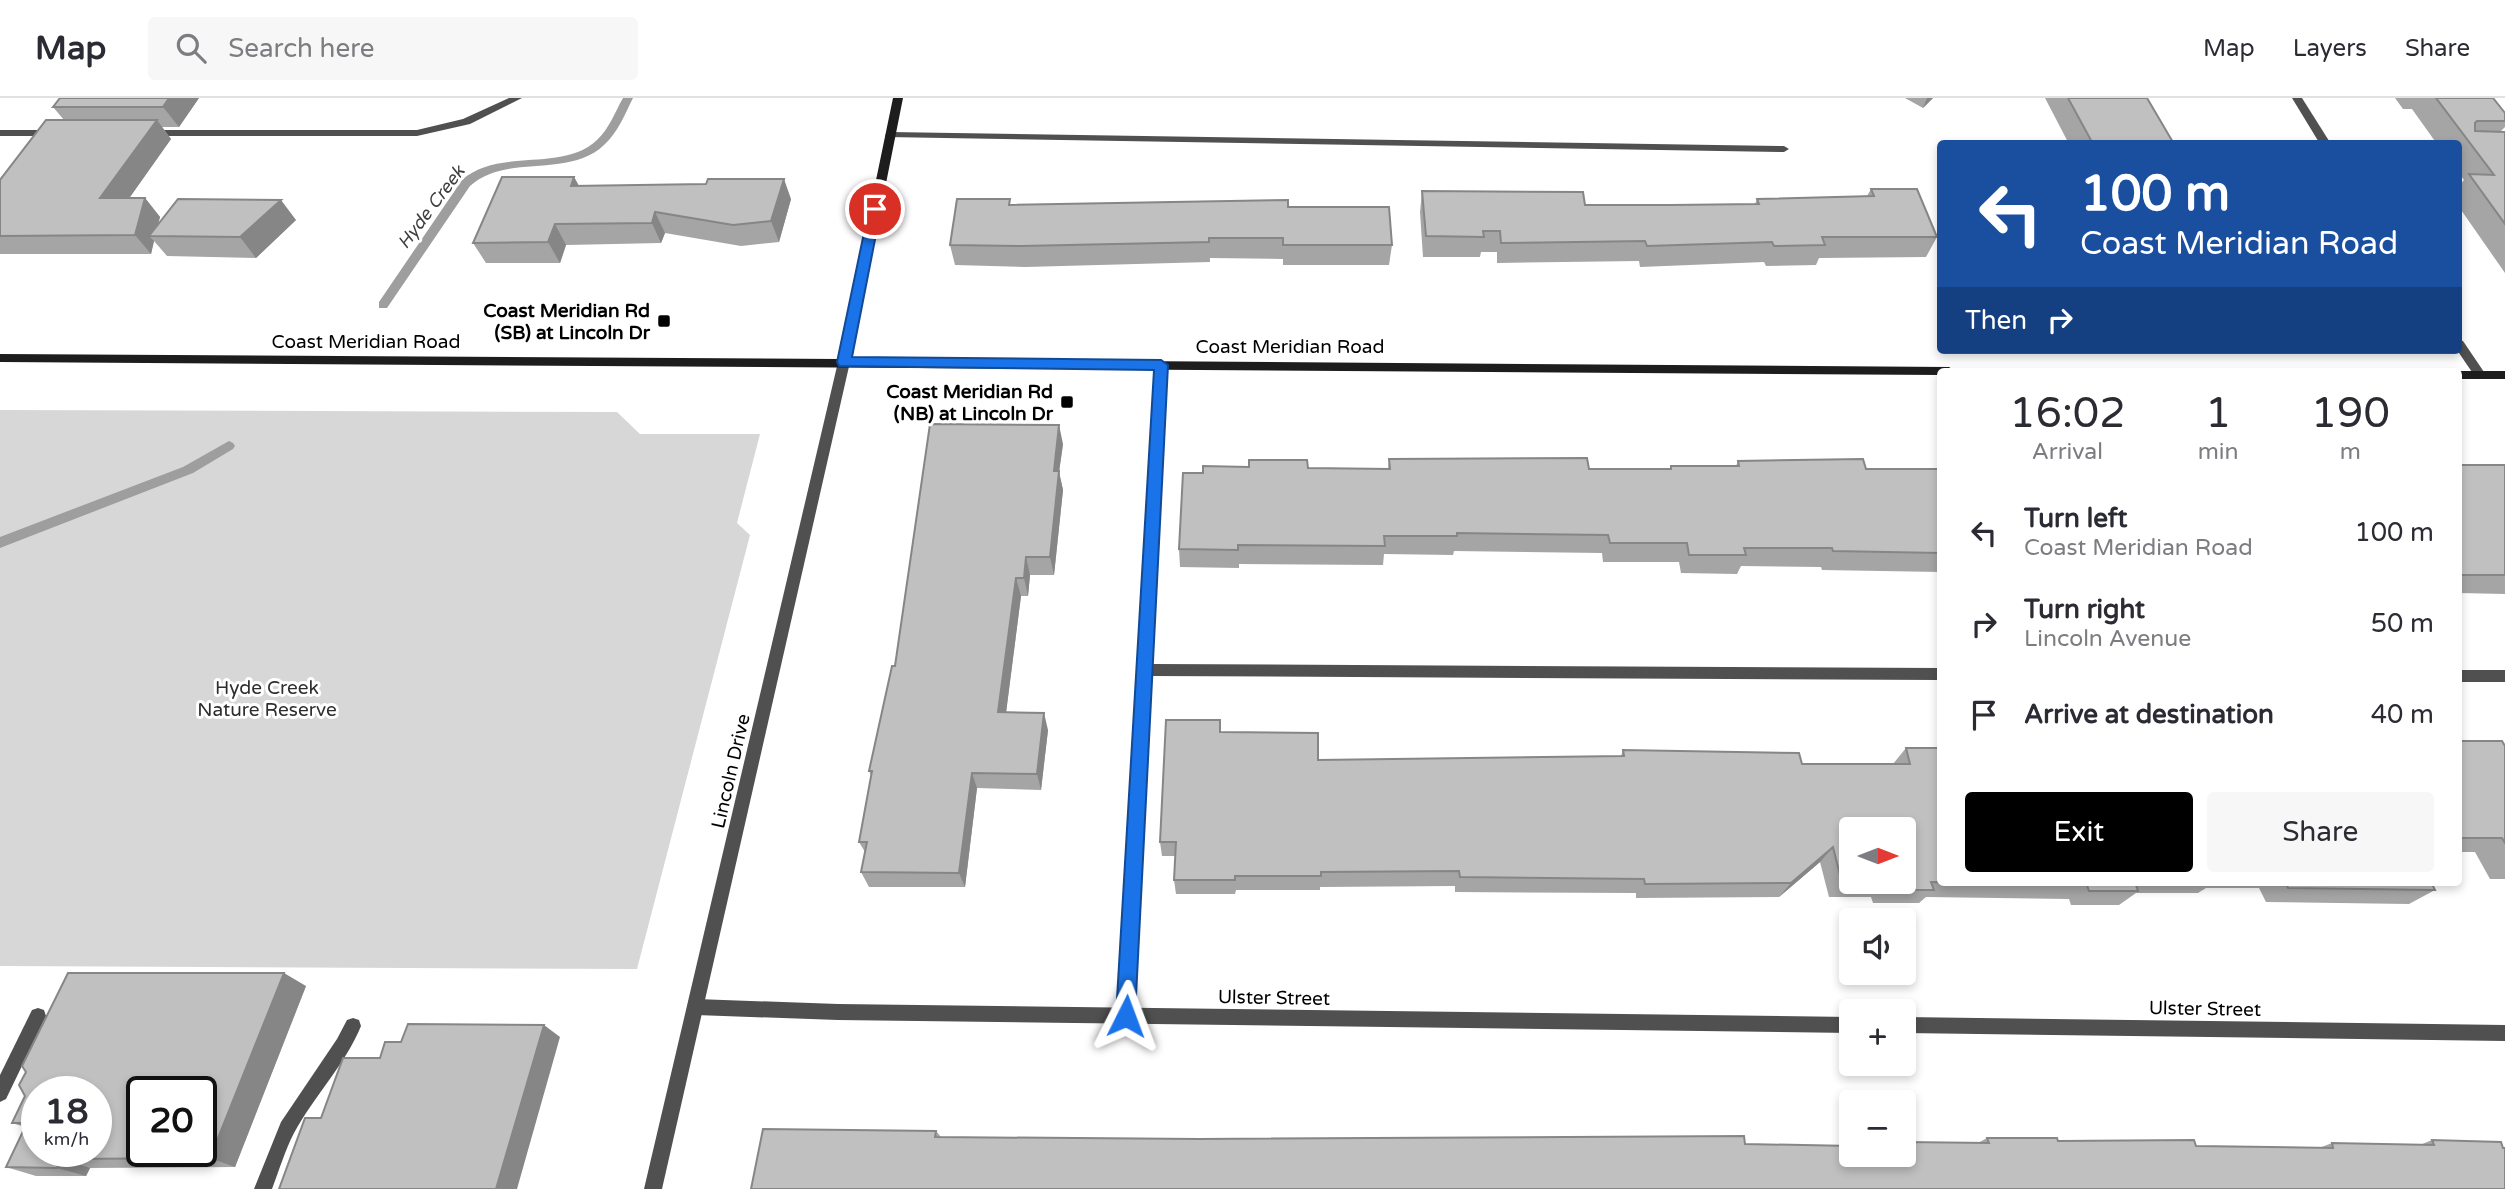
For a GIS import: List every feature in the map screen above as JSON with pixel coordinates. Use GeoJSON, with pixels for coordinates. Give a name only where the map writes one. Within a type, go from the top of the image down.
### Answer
{"type":"FeatureCollection","features":[{"type":"Feature","properties":{"kind":"main road"},"geometry":{"type":"LineString","coordinates":[[844,362],[898,98]]}},
{"type":"Feature","properties":{"kind":"main road","name":"Coast Meridian Road"},"geometry":{"type":"LineString","coordinates":[[0,358],[1937,371]]}},
{"type":"Feature","properties":{"kind":"main road"},"geometry":{"type":"LineString","coordinates":[[2462,375],[2505,375]]}},
{"type":"Feature","properties":{"kind":"street"},"geometry":{"type":"LineString","coordinates":[[139,133],[417,133],[466,122],[517,98]]}},
{"type":"Feature","properties":{"kind":"street"},"geometry":{"type":"LineString","coordinates":[[2297,98],[2323,140]]}},
{"type":"Feature","properties":{"kind":"street"},"geometry":{"type":"LineString","coordinates":[[0,133],[69,133]]}},
{"type":"Feature","properties":{"kind":"street"},"geometry":{"type":"LineString","coordinates":[[890,135],[1784,149]]}},
{"type":"Feature","properties":{"kind":"street"},"geometry":{"type":"LineString","coordinates":[[2462,348],[2480,375]]}},
{"type":"Feature","properties":{"kind":"street","name":"Lincoln Drive"},"geometry":{"type":"LineString","coordinates":[[653,1189],[844,362]]}},
{"type":"Feature","properties":{"kind":"street"},"geometry":{"type":"LineString","coordinates":[[1126,1016],[1161,365]]}},
{"type":"Feature","properties":{"kind":"street"},"geometry":{"type":"LineString","coordinates":[[1143,670],[1937,674]]}},
{"type":"Feature","properties":{"kind":"street"},"geometry":{"type":"LineString","coordinates":[[2462,676],[2505,676]]}},
{"type":"Feature","properties":{"kind":"street","name":"Ulster Street"},"geometry":{"type":"LineString","coordinates":[[696,1007],[1126,1016],[1839,1025]]}},
{"type":"Feature","properties":{"kind":"street"},"geometry":{"type":"LineString","coordinates":[[0,1093],[38,1016]]}},
{"type":"Feature","properties":{"kind":"street","name":"Ulster Street"},"geometry":{"type":"LineString","coordinates":[[1916,1025],[2505,1032]]}},
{"type":"Feature","properties":{"kind":"street"},"geometry":{"type":"LineString","coordinates":[[263,1189],[287,1128],[353,1026]]}},
{"type":"Feature","properties":{"kind":"green space","name":"Hyde Creek Nature Reserve"},"geometry":{"type":"Polygon","coordinates":[[[0,410],[617,412],[640,434],[760,434],[737,523],[750,535],[637,969],[0,966],[0,410]]]}},
{"type":"Feature","properties":{"kind":"building"},"geometry":{"type":"Polygon","coordinates":[[[60,98],[169,98],[163,107],[53,107],[60,98]]]}},
{"type":"Feature","properties":{"kind":"building"},"geometry":{"type":"Polygon","coordinates":[[[2068,98],[2147,98],[2172,140],[2091,140],[2068,98]]]}},
{"type":"Feature","properties":{"kind":"building"},"geometry":{"type":"Polygon","coordinates":[[[2436,98],[2493,98],[2505,113],[2505,121],[2477,121],[2475,131],[2505,132],[2505,224],[2469,174],[2494,175],[2436,98]]]}},
{"type":"Feature","properties":{"kind":"building"},"geometry":{"type":"Polygon","coordinates":[[[46,120],[157,120],[100,198],[145,198],[135,235],[0,236],[0,180],[46,120]]]}},
{"type":"Feature","properties":{"kind":"building"},"geometry":{"type":"Polygon","coordinates":[[[502,177],[574,177],[571,186],[706,184],[708,179],[784,179],[771,221],[733,225],[655,212],[652,223],[555,224],[548,242],[473,243],[502,177]]]}},
{"type":"Feature","properties":{"kind":"building"},"geometry":{"type":"Polygon","coordinates":[[[1871,189],[1917,189],[1937,237],[1822,237],[1825,245],[1774,246],[1772,242],[1647,246],[1645,241],[1501,243],[1500,231],[1483,231],[1484,237],[1426,236],[1422,191],[1583,192],[1585,205],[1671,205],[1759,204],[1757,199],[1874,196],[1871,189]]]}},
{"type":"Feature","properties":{"kind":"building"},"geometry":{"type":"Polygon","coordinates":[[[178,199],[281,200],[240,237],[149,236],[178,199]]]}},
{"type":"Feature","properties":{"kind":"building"},"geometry":{"type":"Polygon","coordinates":[[[957,199],[1010,199],[1009,205],[1288,200],[1288,207],[1389,207],[1392,245],[1283,245],[1283,238],[1209,238],[1209,242],[950,245],[957,199]]]}},
{"type":"Feature","properties":{"kind":"building"},"geometry":{"type":"Polygon","coordinates":[[[930,424],[1059,425],[1054,471],[1059,471],[1050,557],[1026,557],[1024,578],[1016,578],[998,712],[1044,713],[1037,774],[972,773],[959,873],[861,872],[867,842],[859,842],[872,771],[869,771],[892,666],[895,666],[930,424]]]}},
{"type":"Feature","properties":{"kind":"building"},"geometry":{"type":"Polygon","coordinates":[[[1587,458],[1589,469],[1671,469],[1671,466],[1739,466],[1738,461],[1863,459],[1866,469],[1937,469],[1937,553],[1833,551],[1832,548],[1744,548],[1746,555],[1689,555],[1687,543],[1610,543],[1608,535],[1457,533],[1457,536],[1384,536],[1385,546],[1238,545],[1238,550],[1179,549],[1183,473],[1203,473],[1203,466],[1249,467],[1249,460],[1307,460],[1308,468],[1390,469],[1389,459],[1587,458]]]}},
{"type":"Feature","properties":{"kind":"building"},"geometry":{"type":"Polygon","coordinates":[[[2462,465],[2505,465],[2505,575],[2462,575],[2462,465]]]}},
{"type":"Feature","properties":{"kind":"building"},"geometry":{"type":"Polygon","coordinates":[[[1166,720],[1220,720],[1220,732],[1318,733],[1318,760],[1624,756],[1623,750],[1799,753],[1802,764],[1910,764],[1906,748],[1937,748],[1937,882],[1931,882],[1934,890],[1916,890],[1916,817],[1839,817],[1839,871],[1833,847],[1791,883],[1645,884],[1644,879],[1460,877],[1459,871],[1321,872],[1321,876],[1235,876],[1235,880],[1174,880],[1176,842],[1160,842],[1166,720]]]}},
{"type":"Feature","properties":{"kind":"building"},"geometry":{"type":"Polygon","coordinates":[[[2462,741],[2502,741],[2505,746],[2505,843],[2502,838],[2462,838],[2462,741]]]}},
{"type":"Feature","properties":{"kind":"building"},"geometry":{"type":"Polygon","coordinates":[[[2087,886],[2136,886],[2138,891],[2089,891],[2087,886]]]}},
{"type":"Feature","properties":{"kind":"building"},"geometry":{"type":"Polygon","coordinates":[[[2287,886],[2433,886],[2435,890],[2287,886]]]}},
{"type":"Feature","properties":{"kind":"building"},"geometry":{"type":"Polygon","coordinates":[[[68,973],[284,973],[217,1140],[217,1076],[126,1076],[126,1159],[112,1159],[112,1076],[24,1076],[26,1072],[22,1066],[68,973]]]}},
{"type":"Feature","properties":{"kind":"building"},"geometry":{"type":"Polygon","coordinates":[[[408,1024],[544,1025],[496,1189],[279,1189],[305,1118],[321,1118],[343,1058],[380,1058],[385,1042],[401,1042],[408,1024]]]}},
{"type":"Feature","properties":{"kind":"building"},"geometry":{"type":"Polygon","coordinates":[[[21,1104],[21,1123],[12,1123],[21,1104]]]}},
{"type":"Feature","properties":{"kind":"building"},"geometry":{"type":"Polygon","coordinates":[[[763,1129],[936,1131],[935,1137],[1199,1139],[1744,1136],[1745,1144],[1839,1146],[1839,1167],[1916,1167],[1916,1142],[1989,1143],[1987,1138],[2057,1138],[2058,1141],[2194,1140],[2196,1146],[2333,1148],[2332,1143],[2434,1145],[2432,1140],[2501,1142],[2505,1148],[2505,1189],[751,1189],[763,1129]]]}},
{"type":"Feature","properties":{"kind":"building"},"geometry":{"type":"Polygon","coordinates":[[[21,1136],[21,1167],[57,1167],[57,1168],[6,1167],[21,1136]]]}},
{"type":"Feature","properties":{"kind":"waterway","name":"Hyde Creek"},"geometry":{"type":"LineString","coordinates":[[383,305],[466,183],[477,173],[491,168],[563,159],[589,151],[607,135],[628,98]]}},
{"type":"Feature","properties":{"kind":"waterway","name":"Hyde Creek"},"geometry":{"type":"LineString","coordinates":[[0,543],[188,470],[229,446]]}},
{"type":"Feature","properties":{"kind":"place","name":"Coast Meridian Rd (SB) at Lincoln Dr"},"geometry":{"type":"Point","coordinates":[664,321]}},
{"type":"Feature","properties":{"kind":"place","name":"Coast Meridian Rd (NB) at Lincoln Dr"},"geometry":{"type":"Point","coordinates":[1067,402]}},
{"type":"Feature","properties":{"kind":"route"},"geometry":{"type":"LineString","coordinates":[[875,209],[844,362],[1161,365],[1126,1016]]}}]}
